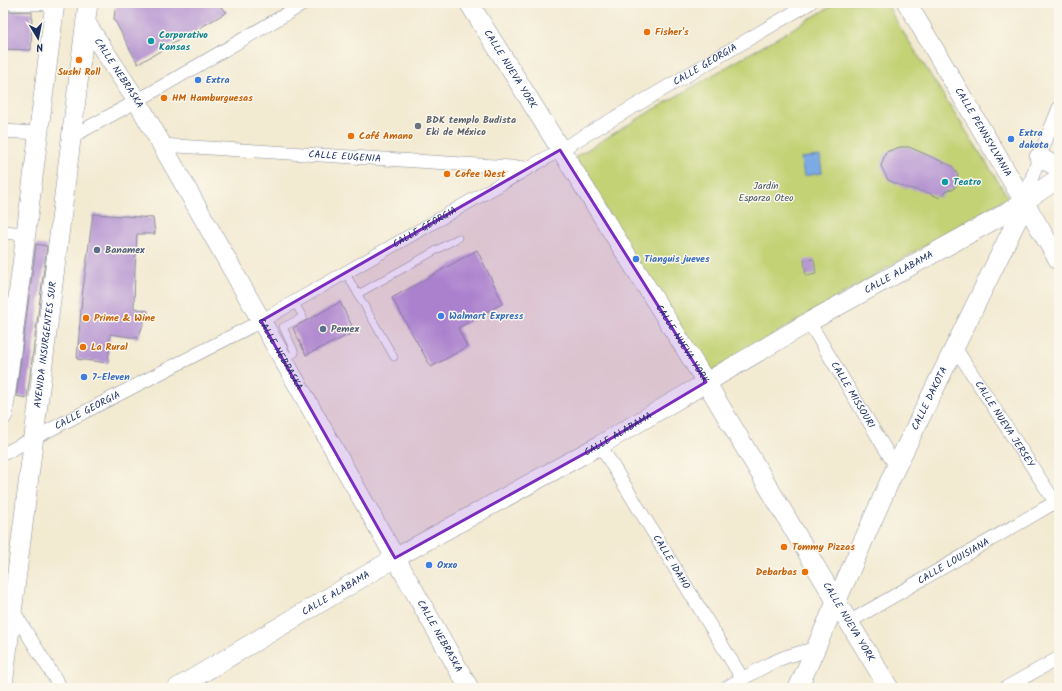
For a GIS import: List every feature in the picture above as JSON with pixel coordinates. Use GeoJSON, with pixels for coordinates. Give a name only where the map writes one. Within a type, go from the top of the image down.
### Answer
{"type":"FeatureCollection","features":[{"type":"Feature","properties":{"kind":"street"},"geometry":{"type":"LineString","coordinates":[[3,3],[55,4],[26,234],[9,315],[3,415]]}},
{"type":"Feature","properties":{"kind":"street","name":"AVENIDA INSURGENTES SUR"},"geometry":{"type":"LineString","coordinates":[[3,685],[88,3]]}},
{"type":"Feature","properties":{"kind":"street"},"geometry":{"type":"LineString","coordinates":[[71,137],[137,101],[305,3]]}},
{"type":"Feature","properties":{"kind":"street","name":"CALLE NUEVA YORK"},"geometry":{"type":"LineString","coordinates":[[469,3],[706,382],[889,688]]}},
{"type":"Feature","properties":{"kind":"street","name":"CALLE GEORGIA"},"geometry":{"type":"LineString","coordinates":[[3,454],[261,321],[560,150],[810,3]]}},
{"type":"Feature","properties":{"kind":"street","name":"CALLE PENNSYLVANIA"},"geometry":{"type":"LineString","coordinates":[[907,3],[1059,261]]}},
{"type":"Feature","properties":{"kind":"street","name":"CALLE NEBRASKA"},"geometry":{"type":"LineString","coordinates":[[86,23],[137,101],[395,558],[465,687]]}},
{"type":"Feature","properties":{"kind":"street","name":"CALLE DAKOTA"},"geometry":{"type":"LineString","coordinates":[[798,688],[896,467],[1017,220],[1039,157],[1059,108]]}},
{"type":"Feature","properties":{"kind":"street"},"geometry":{"type":"LineString","coordinates":[[3,131],[38,133]]}},
{"type":"Feature","properties":{"kind":"street","name":"CALLE EUGENIA"},"geometry":{"type":"LineString","coordinates":[[162,145],[528,168]]}},
{"type":"Feature","properties":{"kind":"street"},"geometry":{"type":"LineString","coordinates":[[1039,157],[1059,168]]}},
{"type":"Feature","properties":{"kind":"street","name":"CALLE ALABAMA"},"geometry":{"type":"LineString","coordinates":[[177,688],[395,558],[600,445],[809,322],[1010,210],[1059,178]]}},
{"type":"Feature","properties":{"kind":"street"},"geometry":{"type":"LineString","coordinates":[[3,232],[26,234]]}},
{"type":"Feature","properties":{"kind":"street","name":"CALLE MISSOURI"},"geometry":{"type":"LineString","coordinates":[[809,322],[896,467]]}},
{"type":"Feature","properties":{"kind":"street","name":"CALLE NUEVA JERSEY"},"geometry":{"type":"LineString","coordinates":[[954,346],[1057,501]]}},
{"type":"Feature","properties":{"kind":"street","name":"CALLE IDAHO"},"geometry":{"type":"LineString","coordinates":[[600,445],[742,678]]}},
{"type":"Feature","properties":{"kind":"street","name":"CALLE LOUISIANA"},"geometry":{"type":"LineString","coordinates":[[849,622],[1057,501]]}},
{"type":"Feature","properties":{"kind":"street"},"geometry":{"type":"LineString","coordinates":[[12,609],[61,688]]}},
{"type":"Feature","properties":{"kind":"street"},"geometry":{"type":"LineString","coordinates":[[726,688],[779,659],[816,648]]}},
{"type":"Feature","properties":{"kind":"street"},"geometry":{"type":"LineString","coordinates":[[1005,688],[1059,658]]}},
{"type":"Feature","properties":{"kind":"lane"},"geometry":{"type":"LineString","coordinates":[[358,294],[458,238]]}},
{"type":"Feature","properties":{"kind":"lane"},"geometry":{"type":"LineString","coordinates":[[345,272],[394,357]]}},
{"type":"Feature","properties":{"kind":"lane"},"geometry":{"type":"LineString","coordinates":[[284,360],[295,353],[283,327],[303,317],[294,302]]}},
{"type":"Feature","properties":{"kind":"highlighted area"},"geometry":{"type":"Polygon","coordinates":[[[560,150],[706,382],[600,445],[395,558],[261,321],[560,150]]]}},
{"type":"Feature","properties":{"kind":"green space","name":"Jardín Esparza Oteo"},"geometry":{"type":"Polygon","coordinates":[[[837,3],[887,3],[893,16],[1008,197],[703,376],[575,157],[837,3]]]}},
{"type":"Feature","properties":{"kind":"water"},"geometry":{"type":"Polygon","coordinates":[[[820,156],[822,173],[804,176],[801,158],[820,156]]]}},
{"type":"Feature","properties":{"kind":"building","name":"Corporativo Kansas"},"geometry":{"type":"Polygon","coordinates":[[[116,3],[216,3],[227,12],[138,64],[114,19],[116,3]]]}},
{"type":"Feature","properties":{"kind":"building"},"geometry":{"type":"Polygon","coordinates":[[[3,11],[32,12],[31,50],[3,49],[3,11]]]}},
{"type":"Feature","properties":{"kind":"building"},"geometry":{"type":"Polygon","coordinates":[[[900,147],[909,147],[952,166],[958,175],[954,189],[947,190],[940,198],[929,193],[904,187],[888,180],[881,166],[886,152],[900,147]]]}},
{"type":"Feature","properties":{"kind":"building"},"geometry":{"type":"Polygon","coordinates":[[[93,214],[153,218],[155,234],[137,234],[134,308],[148,311],[138,338],[110,334],[108,363],[77,359],[82,297],[93,214]]]}},
{"type":"Feature","properties":{"kind":"building"},"geometry":{"type":"Polygon","coordinates":[[[36,244],[47,246],[27,398],[16,396],[36,244]]]}},
{"type":"Feature","properties":{"kind":"building","name":"Walmart Express"},"geometry":{"type":"Polygon","coordinates":[[[477,250],[503,303],[458,328],[467,347],[431,367],[392,298],[477,250]]]}},
{"type":"Feature","properties":{"kind":"building"},"geometry":{"type":"Polygon","coordinates":[[[814,259],[816,274],[806,276],[804,260],[814,259]]]}},
{"type":"Feature","properties":{"kind":"building","name":"Pemex"},"geometry":{"type":"Polygon","coordinates":[[[340,302],[355,332],[306,355],[293,328],[340,302]]]}},
{"type":"Feature","properties":{"kind":"place","name":"Fisher's"},"geometry":{"type":"Point","coordinates":[647,32]}},
{"type":"Feature","properties":{"kind":"place","name":"Corporativo Kansas"},"geometry":{"type":"Point","coordinates":[151,41]}},
{"type":"Feature","properties":{"kind":"place","name":"Sushi Roll"},"geometry":{"type":"Point","coordinates":[79,60]}},
{"type":"Feature","properties":{"kind":"place","name":"Extra"},"geometry":{"type":"Point","coordinates":[198,80]}},
{"type":"Feature","properties":{"kind":"place","name":"HM Hamburguesas"},"geometry":{"type":"Point","coordinates":[164,98]}},
{"type":"Feature","properties":{"kind":"place","name":"BDK templo Budista Eki de México"},"geometry":{"type":"Point","coordinates":[418,126]}},
{"type":"Feature","properties":{"kind":"place","name":"Café Amano"},"geometry":{"type":"Point","coordinates":[351,136]}},
{"type":"Feature","properties":{"kind":"place","name":"Extra dakota"},"geometry":{"type":"Point","coordinates":[1011,139]}},
{"type":"Feature","properties":{"kind":"place","name":"Cofee West"},"geometry":{"type":"Point","coordinates":[447,174]}},
{"type":"Feature","properties":{"kind":"place","name":"Teatro"},"geometry":{"type":"Point","coordinates":[945,182]}},
{"type":"Feature","properties":{"kind":"place","name":"Banamex"},"geometry":{"type":"Point","coordinates":[97,250]}},
{"type":"Feature","properties":{"kind":"place","name":"Tianguis jueves"},"geometry":{"type":"Point","coordinates":[636,259]}},
{"type":"Feature","properties":{"kind":"place","name":"Walmart Express"},"geometry":{"type":"Point","coordinates":[441,316]}},
{"type":"Feature","properties":{"kind":"place","name":"Prime & Wine"},"geometry":{"type":"Point","coordinates":[86,318]}},
{"type":"Feature","properties":{"kind":"place","name":"Pemex"},"geometry":{"type":"Point","coordinates":[323,329]}},
{"type":"Feature","properties":{"kind":"place","name":"La Rural"},"geometry":{"type":"Point","coordinates":[83,347]}},
{"type":"Feature","properties":{"kind":"place","name":"7-Eleven"},"geometry":{"type":"Point","coordinates":[84,377]}},
{"type":"Feature","properties":{"kind":"place","name":"Tommy Pizzas"},"geometry":{"type":"Point","coordinates":[784,547]}},
{"type":"Feature","properties":{"kind":"place","name":"Oxxo"},"geometry":{"type":"Point","coordinates":[429,565]}},
{"type":"Feature","properties":{"kind":"place","name":"Debarbas"},"geometry":{"type":"Point","coordinates":[805,572]}}]}
